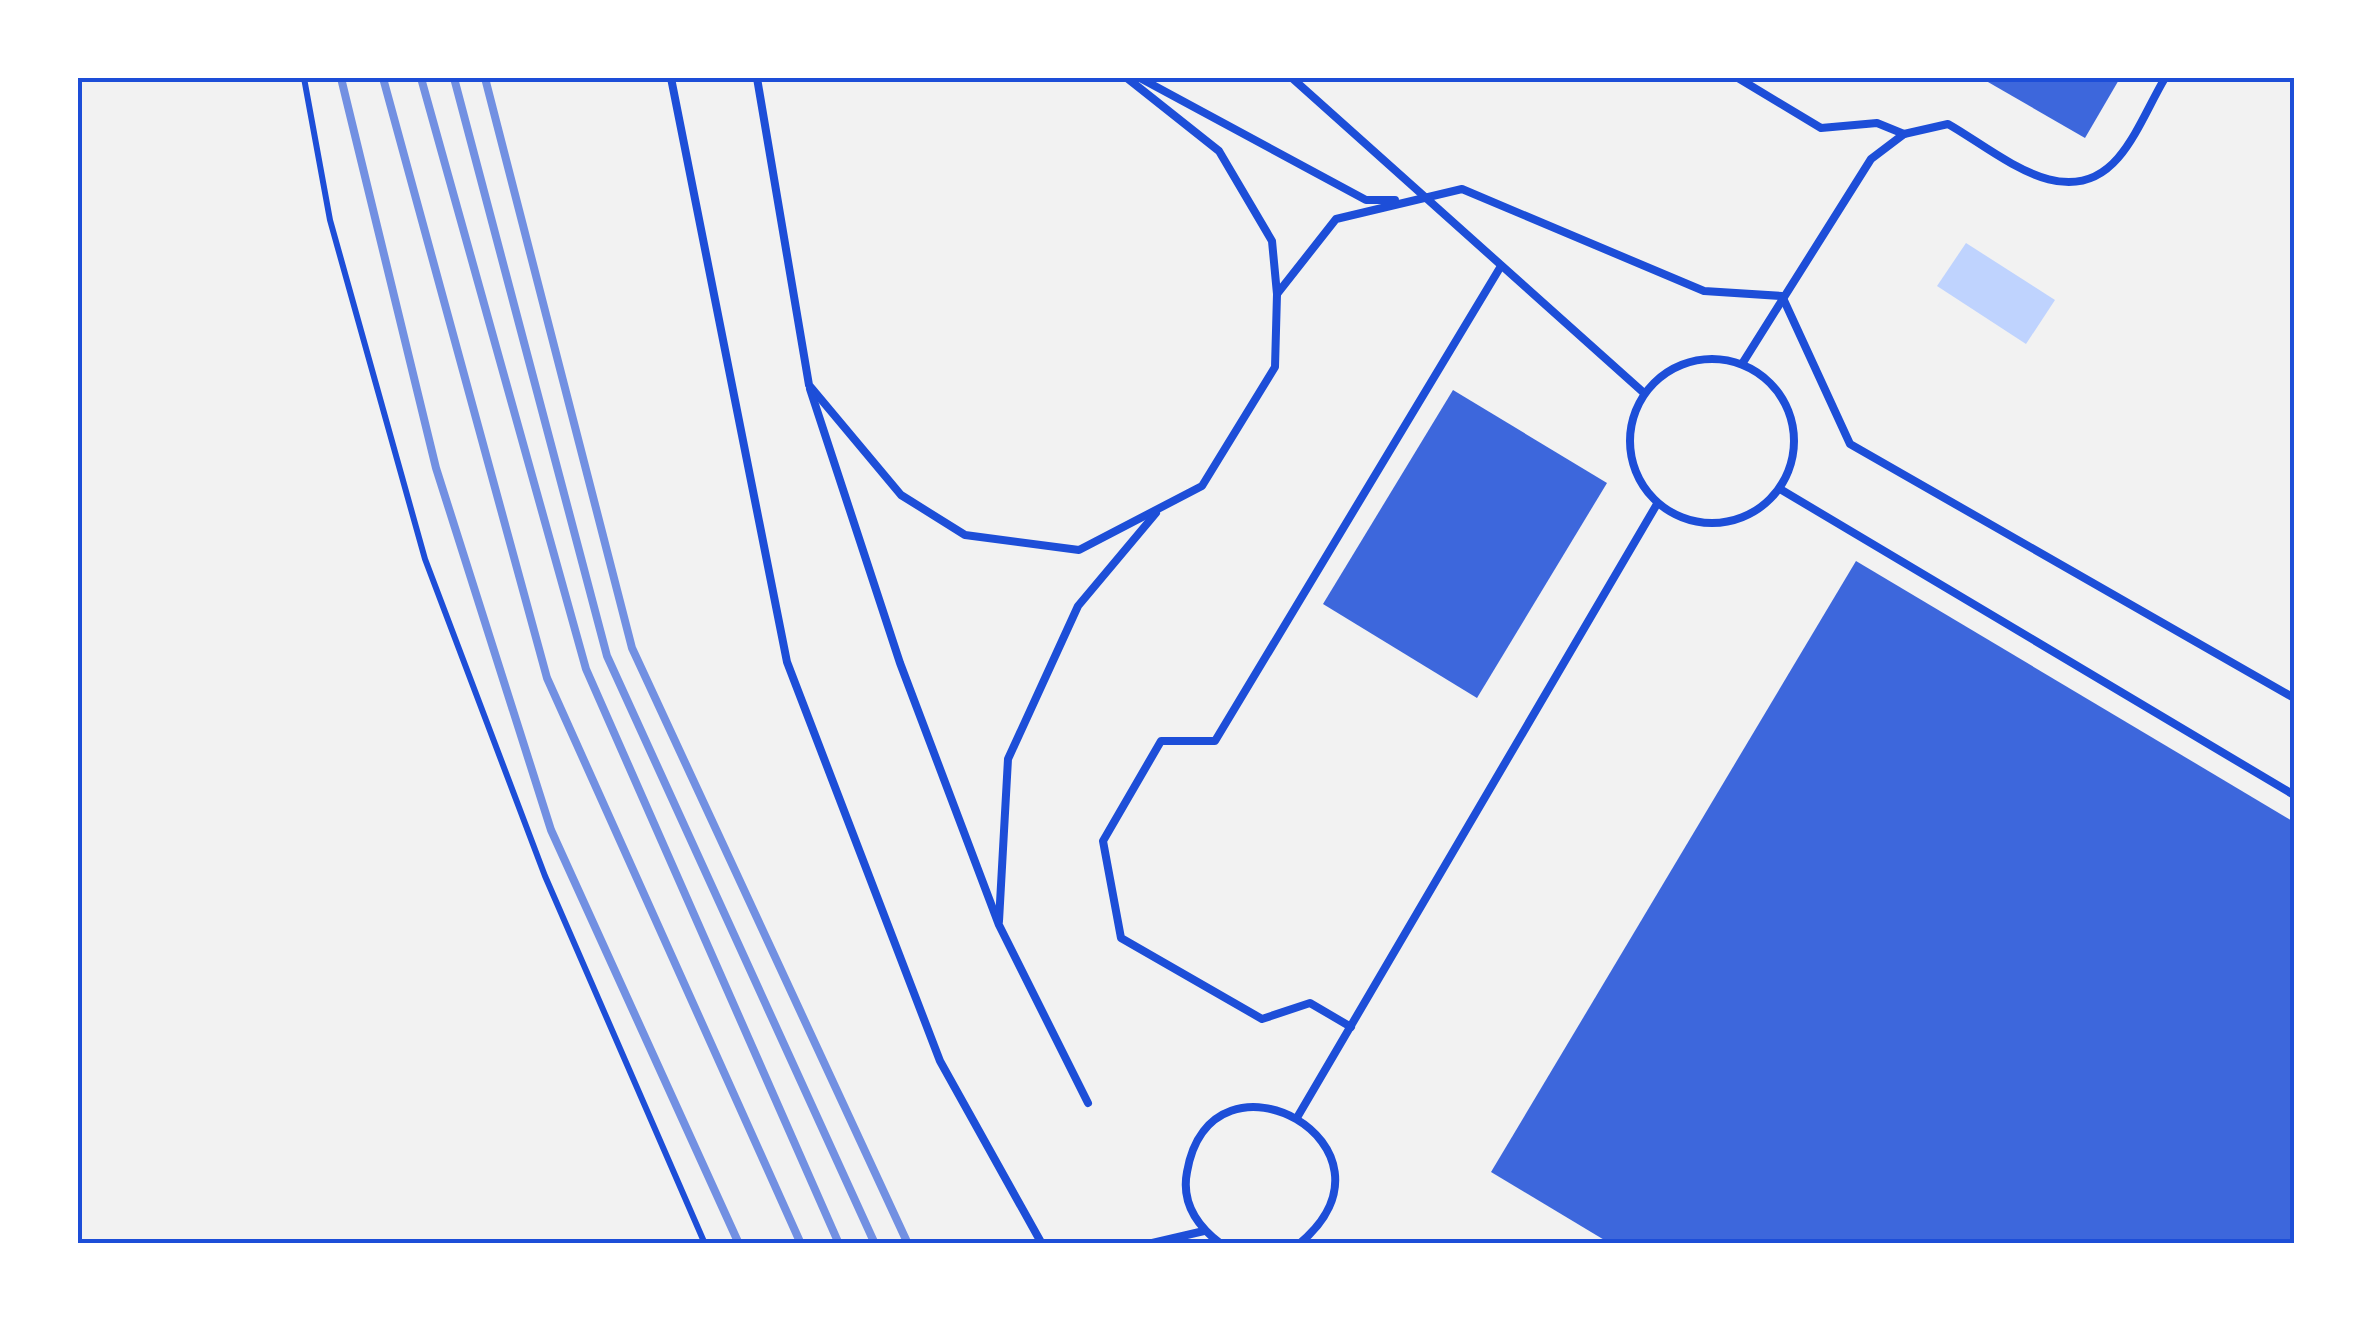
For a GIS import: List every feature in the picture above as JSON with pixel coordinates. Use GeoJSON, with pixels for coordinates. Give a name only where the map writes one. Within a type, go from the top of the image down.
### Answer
{"type":"FeatureCollection","features":[{"type":"Feature","properties":{"kind":"lane"},"geometry":{"type":"LineString","coordinates":[[670,78],[786,662],[940,1062],[1042,1244]]}},
{"type":"Feature","properties":{"kind":"lane"},"geometry":{"type":"LineString","coordinates":[[757,78],[809,385],[900,663],[999,925],[1088,1103]]}},
{"type":"Feature","properties":{"kind":"lane"},"geometry":{"type":"LineString","coordinates":[[809,385],[901,496],[965,535],[1079,550],[1202,486],[1275,367],[1277,294],[1272,241],[1219,151],[1127,78]]}},
{"type":"Feature","properties":{"kind":"lane"},"geometry":{"type":"LineString","coordinates":[[1140,78],[1366,200],[1406,200]]}},
{"type":"Feature","properties":{"kind":"lane"},"geometry":{"type":"LineString","coordinates":[[1292,78],[1644,393]]}},
{"type":"Feature","properties":{"kind":"lane"},"geometry":{"type":"LineString","coordinates":[[1738,78],[1821,128],[1876,122],[1904,134]]}},
{"type":"Feature","properties":{"kind":"lane"},"geometry":{"type":"LineString","coordinates":[[1742,364],[1870,159],[1904,134],[1948,124],[2049,183],[2087,182],[2118,158],[2165,78]]}},
{"type":"Feature","properties":{"kind":"lane"},"geometry":{"type":"LineString","coordinates":[[1277,294],[1336,219],[1462,188],[1511,205],[1704,292],[1782,296]]}},
{"type":"Feature","properties":{"kind":"lane"},"geometry":{"type":"LineString","coordinates":[[1350,1027],[1310,1003],[1262,1019],[1121,938],[1104,841],[1161,742],[1215,741],[1501,266]]}},
{"type":"Feature","properties":{"kind":"lane"},"geometry":{"type":"LineString","coordinates":[[1782,296],[1850,444],[2294,698]]}},
{"type":"Feature","properties":{"kind":"lane"},"geometry":{"type":"LineString","coordinates":[[1714,358],[1742,364],[1770,383],[1787,406],[1794,434],[1792,462],[1780,488],[1758,510],[1732,522],[1703,524],[1676,516],[1657,504],[1637,476],[1630,448],[1632,420],[1644,393],[1660,377],[1686,363],[1714,358]]}},
{"type":"Feature","properties":{"kind":"lane"},"geometry":{"type":"LineString","coordinates":[[1780,488],[2294,795]]}},
{"type":"Feature","properties":{"kind":"lane"},"geometry":{"type":"LineString","coordinates":[[1298,1116],[1657,504]]}},
{"type":"Feature","properties":{"kind":"lane"},"geometry":{"type":"LineString","coordinates":[[999,925],[1008,759],[1078,606],[1160,508]]}},
{"type":"Feature","properties":{"kind":"lane"},"geometry":{"type":"LineString","coordinates":[[1221,1244],[1204,1231],[1189,1209],[1185,1179],[1190,1154],[1204,1132],[1224,1115],[1248,1107],[1274,1107],[1298,1116],[1318,1132],[1330,1155],[1334,1180],[1330,1206],[1318,1228],[1300,1244]]}},
{"type":"Feature","properties":{"kind":"lane"},"geometry":{"type":"LineString","coordinates":[[1148,1244],[1204,1231]]}},
{"type":"Feature","properties":{"kind":"path"},"geometry":{"type":"LineString","coordinates":[[304,78],[330,220],[425,559],[546,876],[704,1244]]}},
{"type":"Feature","properties":{"kind":"water"},"geometry":{"type":"Polygon","coordinates":[[[1966,243],[2055,300],[2026,344],[1937,286],[1966,243]]]}},
{"type":"Feature","properties":{"kind":"building"},"geometry":{"type":"Polygon","coordinates":[[[1981,78],[2120,78],[2085,138],[1981,78]]]}},
{"type":"Feature","properties":{"kind":"building"},"geometry":{"type":"Polygon","coordinates":[[[1453,390],[1607,483],[1477,698],[1323,604],[1453,390]]]}},
{"type":"Feature","properties":{"kind":"building"},"geometry":{"type":"Polygon","coordinates":[[[1856,561],[2294,822],[2294,1244],[1611,1244],[1491,1172],[1856,561]]]}},
{"type":"Feature","properties":{"kind":"railway"},"geometry":{"type":"LineString","coordinates":[[341,78],[436,468],[551,830],[739,1244]]}},
{"type":"Feature","properties":{"kind":"railway"},"geometry":{"type":"LineString","coordinates":[[383,78],[547,678],[801,1244]]}},
{"type":"Feature","properties":{"kind":"railway"},"geometry":{"type":"LineString","coordinates":[[421,78],[586,669],[839,1244]]}},
{"type":"Feature","properties":{"kind":"railway"},"geometry":{"type":"LineString","coordinates":[[454,78],[607,656],[875,1244]]}},
{"type":"Feature","properties":{"kind":"railway"},"geometry":{"type":"LineString","coordinates":[[485,78],[632,648],[908,1244]]}}]}
